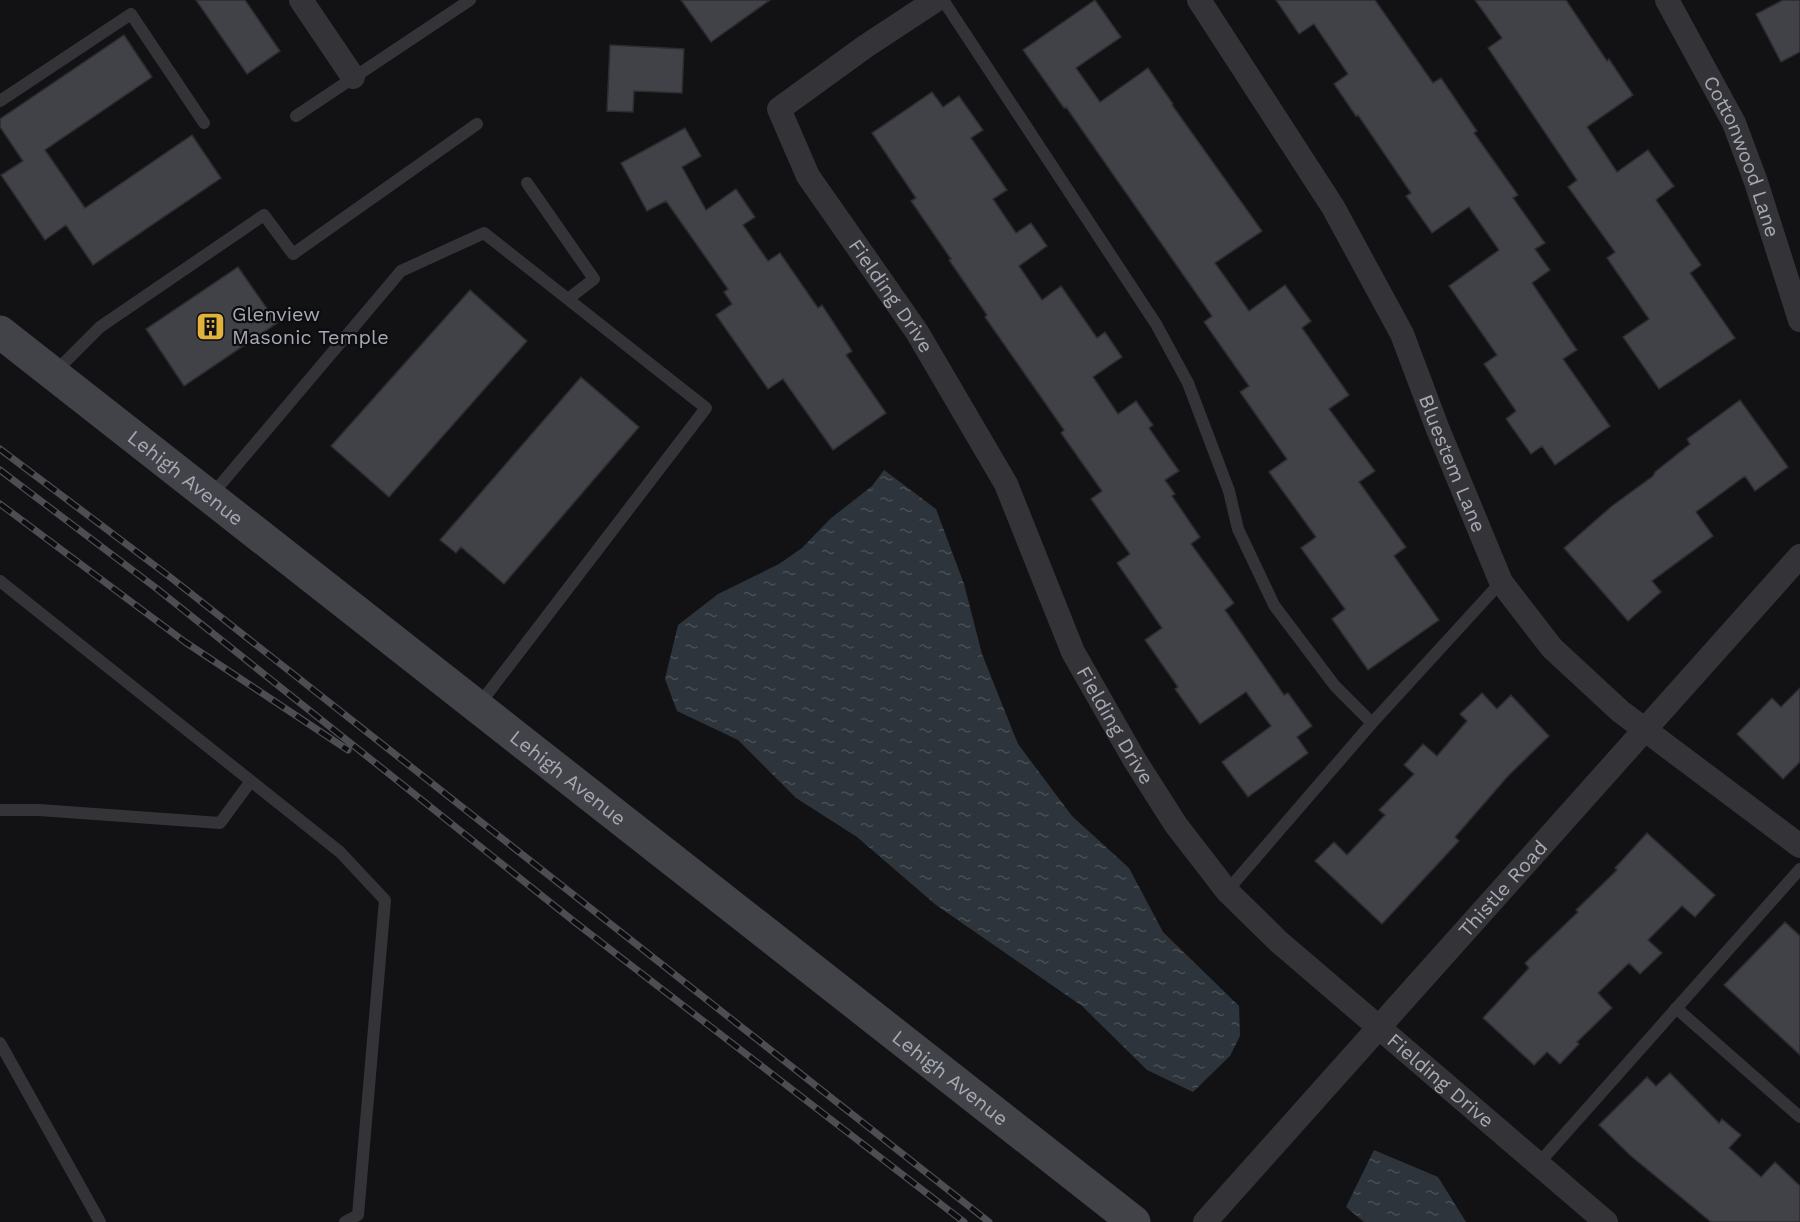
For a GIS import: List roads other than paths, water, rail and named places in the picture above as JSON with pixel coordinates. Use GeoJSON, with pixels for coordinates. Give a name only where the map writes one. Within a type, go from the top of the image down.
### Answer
{"type":"FeatureCollection","features":[{"type":"Feature","properties":{"kind":"street"},"geometry":{"type":"LineString","coordinates":[[301,0],[353,77]]}},
{"type":"Feature","properties":{"kind":"street","name":"Fielding Drive"},"geometry":{"type":"LineString","coordinates":[[936,0],[866,46],[779,109],[808,176],[917,332],[1006,484],[1078,662],[1134,759],[1176,825],[1227,891],[1278,941],[1606,1222]]}},
{"type":"Feature","properties":{"kind":"street","name":"Bluestem Lane"},"geometry":{"type":"LineString","coordinates":[[1199,0],[1333,207],[1402,334],[1437,427],[1502,582],[1552,648],[1620,711],[1800,846]]}},
{"type":"Feature","properties":{"kind":"street","name":"Cottonwood Lane"},"geometry":{"type":"LineString","coordinates":[[1667,0],[1734,123],[1756,182],[1800,320]]}},
{"type":"Feature","properties":{"kind":"street","name":"Lehigh Avenue"},"geometry":{"type":"LineString","coordinates":[[0,332],[1134,1222]]}},
{"type":"Feature","properties":{"kind":"street","name":"Thistle Road"},"geometry":{"type":"LineString","coordinates":[[1205,1222],[1381,1028],[1800,556]]}},
{"type":"Feature","properties":{"kind":"lane"},"geometry":{"type":"LineString","coordinates":[[296,116],[470,0]]}},
{"type":"Feature","properties":{"kind":"lane"},"geometry":{"type":"LineString","coordinates":[[943,0],[1156,324],[1188,383],[1229,491],[1238,529],[1274,605],[1335,686],[1372,723]]}},
{"type":"Feature","properties":{"kind":"lane"},"geometry":{"type":"LineString","coordinates":[[0,101],[131,14],[204,123]]}},
{"type":"Feature","properties":{"kind":"lane"},"geometry":{"type":"LineString","coordinates":[[53,374],[100,327],[264,215],[293,254],[477,124]]}},
{"type":"Feature","properties":{"kind":"lane"},"geometry":{"type":"LineString","coordinates":[[527,183],[594,279],[568,299]]}},
{"type":"Feature","properties":{"kind":"lane"},"geometry":{"type":"LineString","coordinates":[[210,497],[401,271],[484,233],[568,299],[706,408],[477,707]]}},
{"type":"Feature","properties":{"kind":"lane"},"geometry":{"type":"LineString","coordinates":[[0,581],[340,852],[385,900],[358,1215],[345,1222]]}},
{"type":"Feature","properties":{"kind":"lane"},"geometry":{"type":"LineString","coordinates":[[1227,891],[1372,723],[1502,582]]}},
{"type":"Feature","properties":{"kind":"lane"},"geometry":{"type":"LineString","coordinates":[[0,810],[39,810],[220,823],[251,781]]}},
{"type":"Feature","properties":{"kind":"lane"},"geometry":{"type":"LineString","coordinates":[[1539,1163],[1800,869]]}},
{"type":"Feature","properties":{"kind":"lane"},"geometry":{"type":"LineString","coordinates":[[1676,1008],[1800,1118]]}},
{"type":"Feature","properties":{"kind":"lane"},"geometry":{"type":"LineString","coordinates":[[0,1043],[100,1222]]}},
{"type":"Feature","properties":{"kind":"water"},"geometry":{"type":"Polygon","coordinates":[[[884,470],[936,509],[964,584],[982,654],[1018,744],[1072,816],[1129,868],[1163,932],[1239,1006],[1240,1036],[1230,1056],[1193,1092],[1147,1070],[1082,1006],[936,905],[857,837],[796,798],[738,740],[677,711],[665,679],[678,625],[718,594],[779,564],[802,548],[830,519],[872,486],[884,470]]]}},
{"type":"Feature","properties":{"kind":"water"},"geometry":{"type":"Polygon","coordinates":[[[1374,1150],[1438,1177],[1466,1222],[1364,1222],[1346,1207],[1374,1150]]]}},
{"type":"Feature","properties":{"kind":"railway"},"geometry":{"type":"LineString","coordinates":[[0,449],[170,577],[989,1222]]}},
{"type":"Feature","properties":{"kind":"railway"},"geometry":{"type":"LineString","coordinates":[[0,470],[156,588],[576,923],[964,1222]]}},
{"type":"Feature","properties":{"kind":"railway"},"geometry":{"type":"LineString","coordinates":[[0,504],[185,642],[348,750]]}},
{"type":"Feature","properties":{"kind":"place","name":"Glenview Masonic Temple"},"geometry":{"type":"Point","coordinates":[211,326]}}]}
